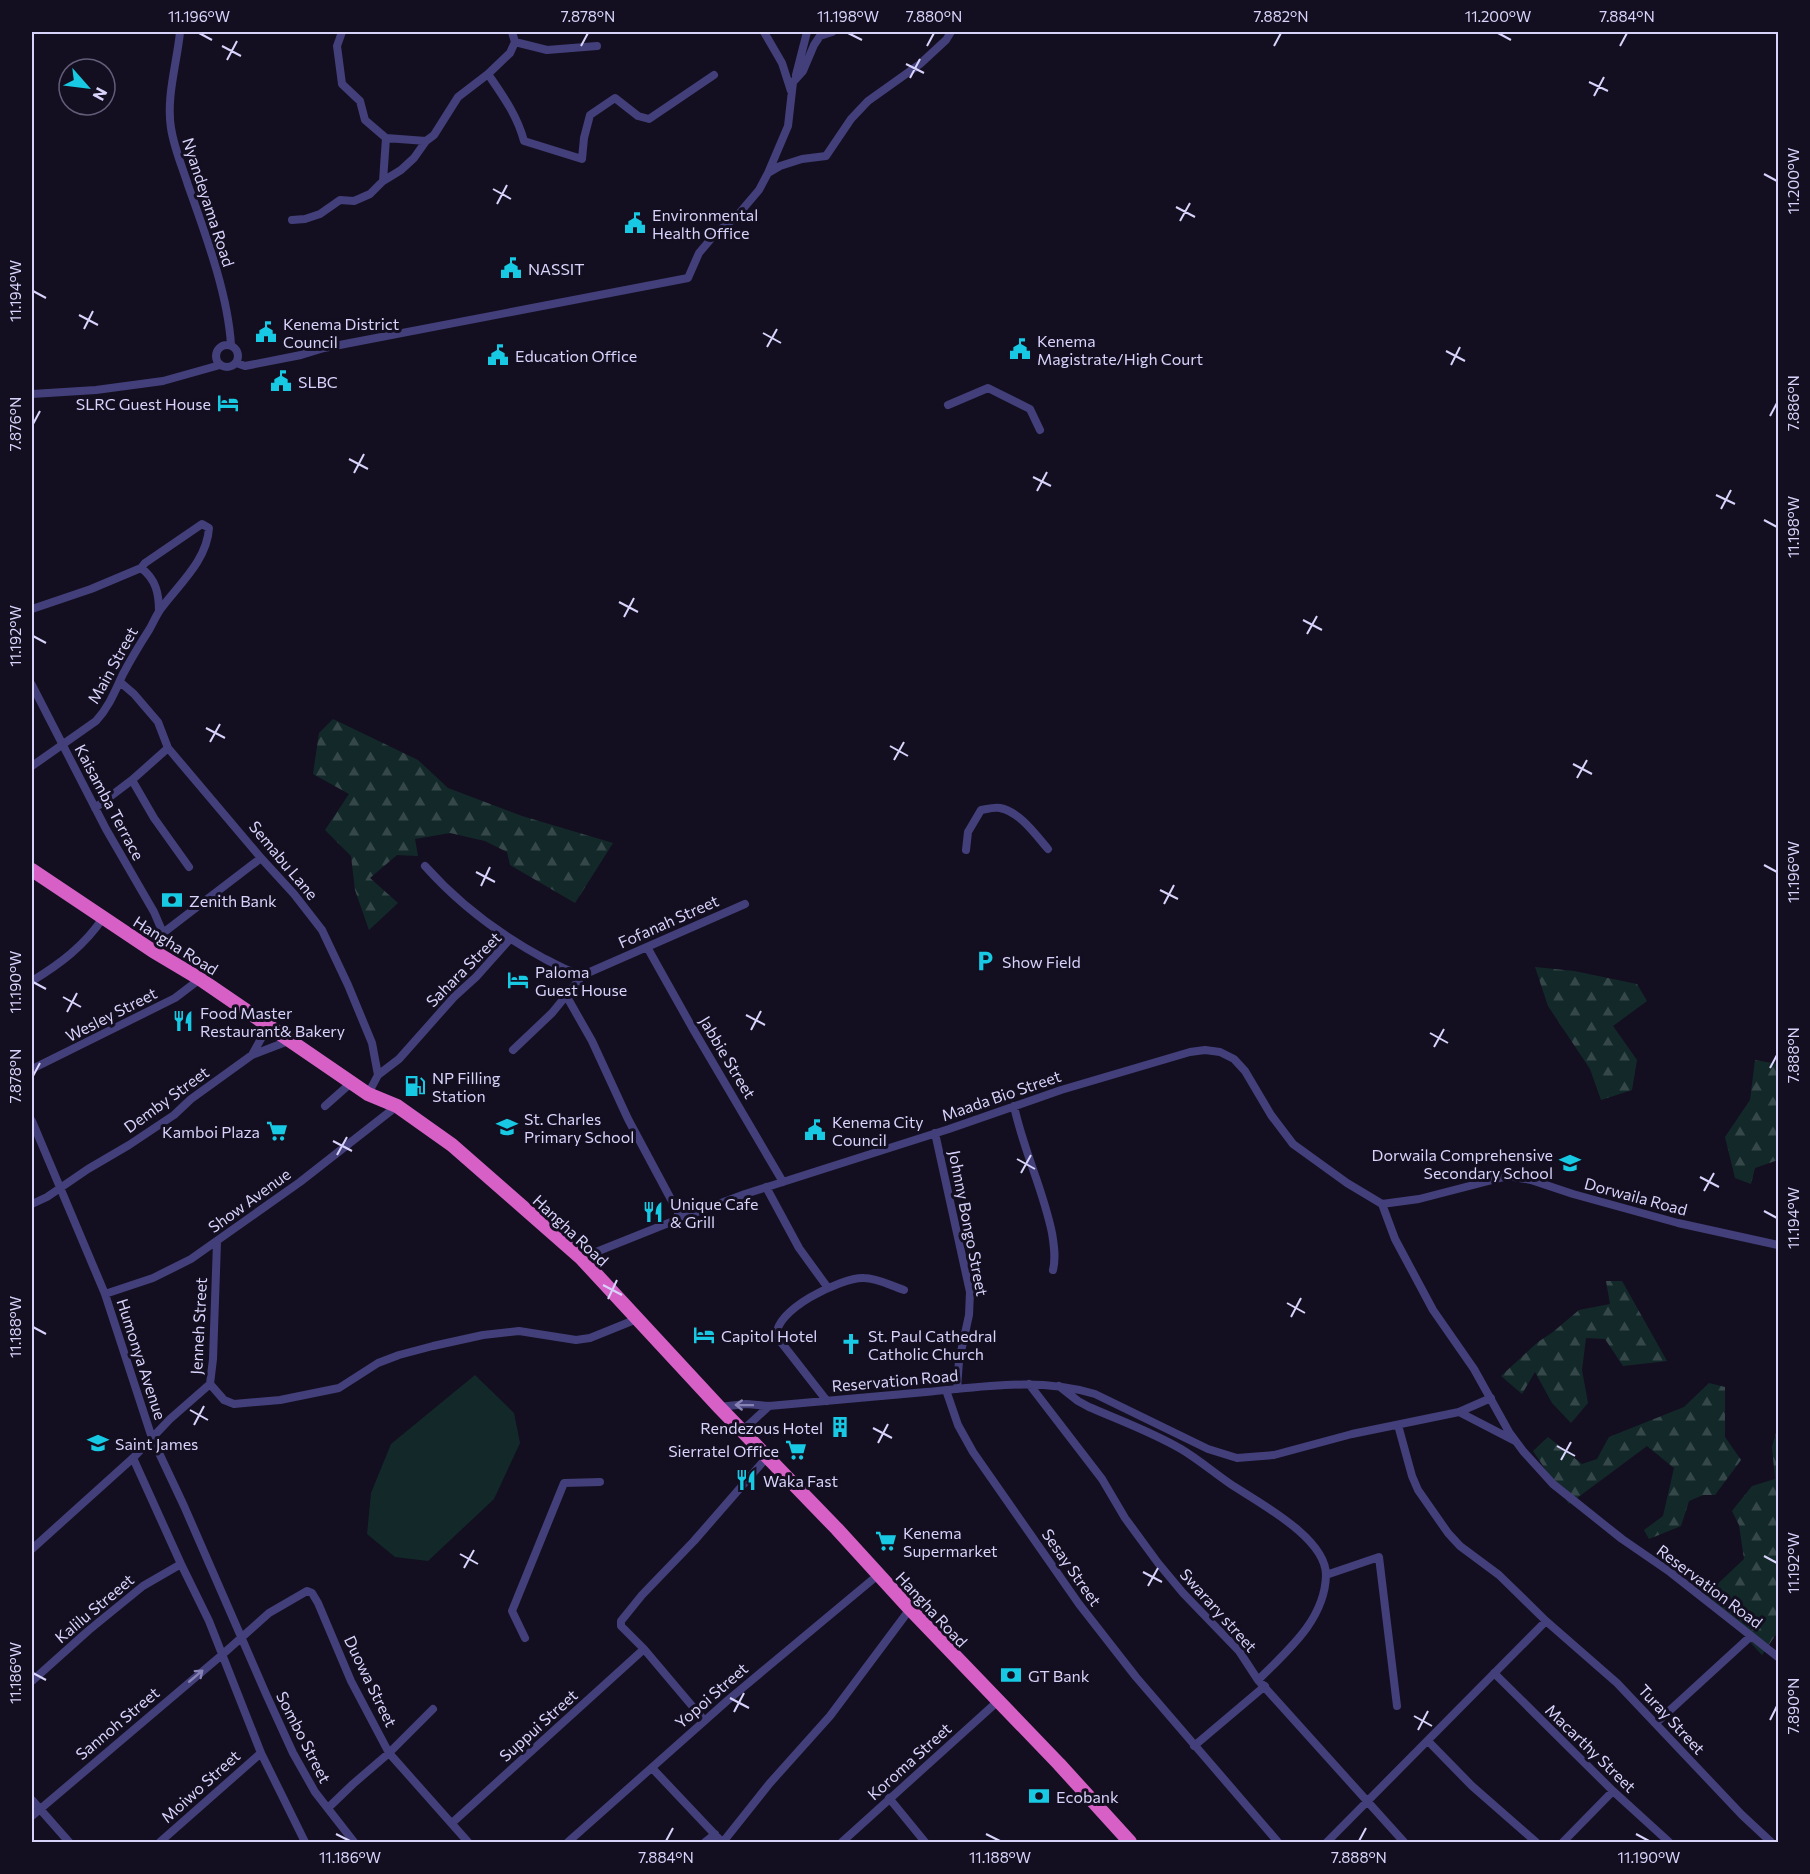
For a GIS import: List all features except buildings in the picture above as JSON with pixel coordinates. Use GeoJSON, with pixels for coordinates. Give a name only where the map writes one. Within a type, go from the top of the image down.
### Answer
{"type":"FeatureCollection","features":[{"type":"Feature","properties":{"kind":"highway","name":"Hangha Road"},"geometry":{"type":"LineString","coordinates":[[32,870],[292,1040],[368,1094],[397,1106],[452,1145],[581,1258],[718,1407],[768,1456],[1130,1842]]}},
{"type":"Feature","properties":{"kind":"street","name":"Nyandeyama Road"},"geometry":{"type":"LineString","coordinates":[[180,32],[170,102],[170,125],[174,150],[189,186],[219,282],[231,345]]}},
{"type":"Feature","properties":{"kind":"street"},"geometry":{"type":"LineString","coordinates":[[342,32],[337,46],[342,84],[360,101],[365,120],[386,138],[426,141]]}},
{"type":"Feature","properties":{"kind":"street"},"geometry":{"type":"LineString","coordinates":[[292,220],[320,214],[340,200],[354,201],[370,194],[383,180],[401,170],[434,135],[458,97],[488,74],[510,53],[515,42],[512,32]]}},
{"type":"Feature","properties":{"kind":"street"},"geometry":{"type":"LineString","coordinates":[[764,32],[782,63],[792,96]]}},
{"type":"Feature","properties":{"kind":"street"},"geometry":{"type":"LineString","coordinates":[[236,363],[245,366],[254,365],[380,336],[688,278],[699,253],[716,233],[736,217],[759,190],[768,173],[788,126],[794,82],[807,32]]}},
{"type":"Feature","properties":{"kind":"street"},"geometry":{"type":"LineString","coordinates":[[794,82],[803,71],[820,36],[832,32]]}},
{"type":"Feature","properties":{"kind":"street"},"geometry":{"type":"LineString","coordinates":[[768,173],[780,166],[802,159],[826,156],[851,119],[868,101],[928,58],[951,32]]}},
{"type":"Feature","properties":{"kind":"street"},"geometry":{"type":"LineString","coordinates":[[515,42],[547,50],[597,46]]}},
{"type":"Feature","properties":{"kind":"street"},"geometry":{"type":"LineString","coordinates":[[488,74],[511,106],[520,125],[524,141],[582,159],[590,115],[615,98],[638,116],[649,119],[714,75]]}},
{"type":"Feature","properties":{"kind":"street"},"geometry":{"type":"LineString","coordinates":[[383,180],[386,138]]}},
{"type":"Feature","properties":{"kind":"street"},"geometry":{"type":"LineString","coordinates":[[32,394],[96,390],[163,381],[220,365],[228,367],[236,363],[239,355],[235,347],[222,346],[217,352],[216,357],[220,365]]}},
{"type":"Feature","properties":{"kind":"street"},"geometry":{"type":"LineString","coordinates":[[948,405],[988,388],[1030,410],[1041,430]]}},
{"type":"Feature","properties":{"kind":"street","name":"Main Street"},"geometry":{"type":"LineString","coordinates":[[32,766],[103,714],[159,611],[200,558],[208,540],[209,528],[202,524],[141,568]]}},
{"type":"Feature","properties":{"kind":"street"},"geometry":{"type":"LineString","coordinates":[[32,609],[101,585],[141,568],[150,575],[158,590],[159,611]]}},
{"type":"Feature","properties":{"kind":"street","name":"Semabu Lane"},"geometry":{"type":"LineString","coordinates":[[120,682],[134,694],[158,722],[168,748],[294,894],[322,930],[372,1044],[378,1075]]}},
{"type":"Feature","properties":{"kind":"street","name":"Kaisamba Terrace"},"geometry":{"type":"LineString","coordinates":[[32,685],[95,808],[146,896],[163,933]]}},
{"type":"Feature","properties":{"kind":"street"},"geometry":{"type":"LineString","coordinates":[[95,808],[132,780],[168,748]]}},
{"type":"Feature","properties":{"kind":"street"},"geometry":{"type":"LineString","coordinates":[[132,780],[154,818],[189,867]]}},
{"type":"Feature","properties":{"kind":"street"},"geometry":{"type":"LineString","coordinates":[[966,850],[968,832],[981,810],[999,808],[1013,813],[1048,849]]}},
{"type":"Feature","properties":{"kind":"street"},"geometry":{"type":"LineString","coordinates":[[153,951],[163,933],[261,858]]}},
{"type":"Feature","properties":{"kind":"street"},"geometry":{"type":"LineString","coordinates":[[424,866],[458,900],[510,939]]}},
{"type":"Feature","properties":{"kind":"street","name":"Fofanah Street"},"geometry":{"type":"LineString","coordinates":[[513,1050],[567,997],[584,975],[745,904]]}},
{"type":"Feature","properties":{"kind":"street"},"geometry":{"type":"LineString","coordinates":[[32,981],[78,949],[103,918]]}},
{"type":"Feature","properties":{"kind":"street","name":"Sahara Street"},"geometry":{"type":"LineString","coordinates":[[378,1075],[399,1059],[510,939],[566,969],[584,975]]}},
{"type":"Feature","properties":{"kind":"street","name":"Jabbie Street"},"geometry":{"type":"LineString","coordinates":[[647,947],[783,1182]]}},
{"type":"Feature","properties":{"kind":"street","name":"Wesley Street"},"geometry":{"type":"LineString","coordinates":[[32,1069],[175,998],[200,979]]}},
{"type":"Feature","properties":{"kind":"street"},"geometry":{"type":"LineString","coordinates":[[567,997],[592,1041],[628,1119],[681,1218]]}},
{"type":"Feature","properties":{"kind":"street"},"geometry":{"type":"LineString","coordinates":[[252,1055],[268,1026]]}},
{"type":"Feature","properties":{"kind":"street","name":"Demby Street"},"geometry":{"type":"LineString","coordinates":[[32,1204],[47,1197],[156,1127],[252,1055],[292,1040]]}},
{"type":"Feature","properties":{"kind":"street","name":"Maada Bio Street"},"geometry":{"type":"LineString","coordinates":[[581,1258],[766,1187],[1153,1062],[1205,1050],[1220,1052],[1234,1059],[1245,1071],[1271,1115],[1293,1144],[1356,1189],[1382,1204]]}},
{"type":"Feature","properties":{"kind":"street"},"geometry":{"type":"LineString","coordinates":[[368,1094],[378,1075]]}},
{"type":"Feature","properties":{"kind":"street"},"geometry":{"type":"LineString","coordinates":[[326,1106],[352,1082]]}},
{"type":"Feature","properties":{"kind":"street","name":"Show Avenue"},"geometry":{"type":"LineString","coordinates":[[105,1294],[153,1278],[191,1259],[300,1182],[397,1106]]}},
{"type":"Feature","properties":{"kind":"street"},"geometry":{"type":"LineString","coordinates":[[1014,1106],[1017,1122],[1047,1209],[1054,1250],[1053,1270]]}},
{"type":"Feature","properties":{"kind":"street","name":"Humonya Avenue"},"geometry":{"type":"LineString","coordinates":[[32,1121],[105,1294],[152,1438],[241,1638]]}},
{"type":"Feature","properties":{"kind":"street","name":"Johnny Bongo Street"},"geometry":{"type":"LineString","coordinates":[[935,1133],[970,1292],[969,1315],[959,1361],[957,1389]]}},
{"type":"Feature","properties":{"kind":"street","name":"Dorwaila Road"},"geometry":{"type":"LineString","coordinates":[[1382,1204],[1429,1197],[1508,1176],[1531,1180],[1678,1223],[1779,1245]]}},
{"type":"Feature","properties":{"kind":"street"},"geometry":{"type":"LineString","coordinates":[[766,1187],[799,1248],[828,1288]]}},
{"type":"Feature","properties":{"kind":"street"},"geometry":{"type":"LineString","coordinates":[[1382,1204],[1395,1239],[1427,1301],[1463,1351],[1517,1443]]}},
{"type":"Feature","properties":{"kind":"street","name":"Jenneh Street"},"geometry":{"type":"LineString","coordinates":[[32,1549],[133,1458],[170,1419],[210,1384],[217,1242]]}},
{"type":"Feature","properties":{"kind":"street"},"geometry":{"type":"LineString","coordinates":[[827,1401],[785,1349],[776,1334],[779,1325],[813,1294],[861,1277],[871,1278],[904,1290]]}},
{"type":"Feature","properties":{"kind":"street"},"geometry":{"type":"LineString","coordinates":[[210,1384],[224,1400],[234,1404],[280,1400],[339,1388],[378,1363],[433,1346],[483,1335],[519,1331],[576,1340],[590,1338],[637,1319]]}},
{"type":"Feature","properties":{"kind":"street","name":"Reservation Road"},"geometry":{"type":"LineString","coordinates":[[718,1407],[747,1404],[769,1406],[1029,1384],[1058,1386],[1095,1394],[1208,1449],[1237,1458],[1262,1457],[1459,1412],[1491,1398]]}},
{"type":"Feature","properties":{"kind":"street","name":"Swarary street"},"geometry":{"type":"LineString","coordinates":[[1029,1384],[1102,1479],[1125,1518],[1158,1563],[1239,1651],[1262,1683],[1404,1842]]}},
{"type":"Feature","properties":{"kind":"street"},"geometry":{"type":"LineString","coordinates":[[1058,1386],[1078,1401],[1180,1449],[1283,1518],[1318,1551],[1324,1562],[1326,1575],[1324,1590],[1318,1609],[1309,1625],[1262,1683],[1194,1746]]}},
{"type":"Feature","properties":{"kind":"street","name":"Sesay Street"},"geometry":{"type":"LineString","coordinates":[[946,1390],[958,1425],[973,1452],[1079,1604],[1136,1677],[1278,1842]]}},
{"type":"Feature","properties":{"kind":"street"},"geometry":{"type":"LineString","coordinates":[[742,1431],[769,1406]]}},
{"type":"Feature","properties":{"kind":"street"},"geometry":{"type":"LineString","coordinates":[[1459,1412],[1517,1443]]}},
{"type":"Feature","properties":{"kind":"street","name":"Turay Street"},"geometry":{"type":"LineString","coordinates":[[1398,1425],[1418,1490],[1448,1533],[1460,1546],[1499,1575],[1546,1621],[1596,1662],[1742,1815],[1771,1842]]}},
{"type":"Feature","properties":{"kind":"street","name":"Reservation Road"},"geometry":{"type":"LineString","coordinates":[[1517,1443],[1553,1484],[1779,1657]]}},
{"type":"Feature","properties":{"kind":"street"},"geometry":{"type":"LineString","coordinates":[[1201,1464],[1208,1449]]}},
{"type":"Feature","properties":{"kind":"street"},"geometry":{"type":"LineString","coordinates":[[704,1720],[644,1649],[621,1626],[622,1618],[694,1541],[768,1456]]}},
{"type":"Feature","properties":{"kind":"street"},"geometry":{"type":"LineString","coordinates":[[133,1458],[209,1621],[261,1753],[304,1842]]}},
{"type":"Feature","properties":{"kind":"street"},"geometry":{"type":"LineString","coordinates":[[525,1638],[512,1611],[564,1484],[600,1482]]}},
{"type":"Feature","properties":{"kind":"street"},"geometry":{"type":"LineString","coordinates":[[1326,1575],[1379,1557],[1397,1706]]}},
{"type":"Feature","properties":{"kind":"street","name":"Kalilu Streeet"},"geometry":{"type":"LineString","coordinates":[[32,1681],[143,1586],[181,1564]]}},
{"type":"Feature","properties":{"kind":"street","name":"Yopoi Street"},"geometry":{"type":"LineString","coordinates":[[568,1842],[704,1720],[878,1575]]}},
{"type":"Feature","properties":{"kind":"street","name":"Duowa Street"},"geometry":{"type":"LineString","coordinates":[[241,1638],[269,1613],[309,1591],[318,1603],[351,1681],[389,1753],[468,1842]]}},
{"type":"Feature","properties":{"kind":"street"},"geometry":{"type":"LineString","coordinates":[[652,1768],[723,1842],[770,1783],[830,1716],[910,1609]]}},
{"type":"Feature","properties":{"kind":"street"},"geometry":{"type":"LineString","coordinates":[[1327,1842],[1546,1621]]}},
{"type":"Feature","properties":{"kind":"street"},"geometry":{"type":"LineString","coordinates":[[1656,1723],[1751,1636]]}},
{"type":"Feature","properties":{"kind":"street","name":"Sannoh Street"},"geometry":{"type":"LineString","coordinates":[[32,1816],[241,1638]]}},
{"type":"Feature","properties":{"kind":"street","name":"Sombo Street"},"geometry":{"type":"LineString","coordinates":[[241,1638],[293,1753],[315,1792],[354,1842]]}},
{"type":"Feature","properties":{"kind":"street","name":"Suppui Street"},"geometry":{"type":"LineString","coordinates":[[452,1823],[644,1649]]}},
{"type":"Feature","properties":{"kind":"street","name":"Macarthy Street"},"geometry":{"type":"LineString","coordinates":[[1494,1673],[1613,1791],[1669,1842]]}},
{"type":"Feature","properties":{"kind":"street","name":"Koroma Street"},"geometry":{"type":"LineString","coordinates":[[842,1842],[997,1702]]}},
{"type":"Feature","properties":{"kind":"street"},"geometry":{"type":"LineString","coordinates":[[328,1808],[389,1753],[433,1709]]}},
{"type":"Feature","properties":{"kind":"street"},"geometry":{"type":"LineString","coordinates":[[1428,1741],[1472,1786],[1536,1842]]}},
{"type":"Feature","properties":{"kind":"street","name":"Moiwo Street"},"geometry":{"type":"LineString","coordinates":[[160,1842],[261,1753]]}},
{"type":"Feature","properties":{"kind":"street"},"geometry":{"type":"LineString","coordinates":[[1563,1842],[1613,1791]]}},
{"type":"Feature","properties":{"kind":"street"},"geometry":{"type":"LineString","coordinates":[[890,1798],[926,1842]]}},
{"type":"Feature","properties":{"kind":"street"},"geometry":{"type":"LineString","coordinates":[[32,1800],[69,1842]]}},
{"type":"Feature","properties":{"kind":"street"},"geometry":{"type":"LineString","coordinates":[[705,1842],[715,1834]]}},
{"type":"Feature","properties":{"kind":"green space"},"geometry":{"type":"Polygon","coordinates":[[[333,719],[418,760],[448,788],[522,816],[613,843],[575,903],[510,865],[507,852],[485,841],[450,833],[415,839],[418,856],[397,855],[370,878],[398,903],[369,930],[355,890],[351,856],[325,830],[349,794],[313,774],[319,733],[333,719]]]}},
{"type":"Feature","properties":{"kind":"green space"},"geometry":{"type":"Polygon","coordinates":[[[1535,967],[1574,971],[1637,984],[1647,1001],[1613,1026],[1637,1060],[1632,1090],[1601,1100],[1590,1069],[1548,1006],[1535,967]]]}},
{"type":"Feature","properties":{"kind":"green space"},"geometry":{"type":"Polygon","coordinates":[[[1755,1060],[1778,1064],[1778,1160],[1755,1168],[1751,1184],[1735,1178],[1725,1137],[1750,1100],[1755,1060]]]}},
{"type":"Feature","properties":{"kind":"green space"},"geometry":{"type":"Polygon","coordinates":[[[1606,1281],[1622,1281],[1667,1361],[1623,1366],[1605,1339],[1586,1338],[1582,1370],[1588,1403],[1571,1423],[1552,1403],[1535,1372],[1522,1394],[1501,1376],[1538,1342],[1579,1310],[1610,1304],[1606,1281]]]}},
{"type":"Feature","properties":{"kind":"green space"},"geometry":{"type":"Polygon","coordinates":[[[475,1375],[514,1413],[520,1443],[494,1499],[428,1561],[395,1557],[367,1534],[371,1493],[391,1444],[475,1375]]]}},
{"type":"Feature","properties":{"kind":"green space"},"geometry":{"type":"Polygon","coordinates":[[[1709,1383],[1725,1387],[1725,1437],[1741,1460],[1715,1495],[1703,1495],[1689,1501],[1681,1526],[1649,1539],[1644,1530],[1663,1516],[1674,1468],[1647,1446],[1569,1504],[1533,1451],[1548,1437],[1582,1464],[1597,1459],[1609,1437],[1684,1407],[1709,1383]]]}},
{"type":"Feature","properties":{"kind":"green space"},"geometry":{"type":"Polygon","coordinates":[[[1776,1433],[1778,1434],[1778,1634],[1762,1655],[1706,1595],[1744,1559],[1739,1525],[1732,1511],[1752,1486],[1775,1479],[1772,1447],[1776,1433]]]}},
{"type":"Feature","properties":{"kind":"place","name":"Environmental Health Office"},"geometry":{"type":"Point","coordinates":[635,223]}},
{"type":"Feature","properties":{"kind":"place","name":"NASSIT"},"geometry":{"type":"Point","coordinates":[511,268]}},
{"type":"Feature","properties":{"kind":"place","name":"Kenema District Council"},"geometry":{"type":"Point","coordinates":[266,332]}},
{"type":"Feature","properties":{"kind":"place","name":"Kenema Magistrate/High Court"},"geometry":{"type":"Point","coordinates":[1020,349]}},
{"type":"Feature","properties":{"kind":"place","name":"Education Office"},"geometry":{"type":"Point","coordinates":[498,355]}},
{"type":"Feature","properties":{"kind":"place","name":"SLBC"},"geometry":{"type":"Point","coordinates":[281,381]}},
{"type":"Feature","properties":{"kind":"place","name":"SLRC Guest House"},"geometry":{"type":"Point","coordinates":[228,403]}},
{"type":"Feature","properties":{"kind":"place","name":"Zenith Bank"},"geometry":{"type":"Point","coordinates":[172,900]}},
{"type":"Feature","properties":{"kind":"place","name":"Show Field"},"geometry":{"type":"Point","coordinates":[985,961]}},
{"type":"Feature","properties":{"kind":"place","name":"Paloma Guest House"},"geometry":{"type":"Point","coordinates":[518,980]}},
{"type":"Feature","properties":{"kind":"place","name":"Food Master Restaurant& Bakery"},"geometry":{"type":"Point","coordinates":[183,1021]}},
{"type":"Feature","properties":{"kind":"place","name":"NP Filling Station"},"geometry":{"type":"Point","coordinates":[415,1086]}},
{"type":"Feature","properties":{"kind":"place","name":"St. Charles Primary School"},"geometry":{"type":"Point","coordinates":[507,1127]}},
{"type":"Feature","properties":{"kind":"place","name":"Kenema City Council"},"geometry":{"type":"Point","coordinates":[815,1130]}},
{"type":"Feature","properties":{"kind":"place","name":"Kamboi Plaza"},"geometry":{"type":"Point","coordinates":[277,1131]}},
{"type":"Feature","properties":{"kind":"place","name":"Dorwaila Comprehensive Secondary School"},"geometry":{"type":"Point","coordinates":[1570,1163]}},
{"type":"Feature","properties":{"kind":"place","name":"Unique Cafe & Grill"},"geometry":{"type":"Point","coordinates":[653,1212]}},
{"type":"Feature","properties":{"kind":"place","name":"Capitol Hotel"},"geometry":{"type":"Point","coordinates":[704,1335]}},
{"type":"Feature","properties":{"kind":"place","name":"St. Paul Cathedral Catholic Church"},"geometry":{"type":"Point","coordinates":[851,1344]}},
{"type":"Feature","properties":{"kind":"place","name":"Rendezous Hotel"},"geometry":{"type":"Point","coordinates":[840,1427]}},
{"type":"Feature","properties":{"kind":"place","name":"Saint James"},"geometry":{"type":"Point","coordinates":[98,1443]}},
{"type":"Feature","properties":{"kind":"place","name":"Sierratel Office"},"geometry":{"type":"Point","coordinates":[796,1450]}},
{"type":"Feature","properties":{"kind":"place","name":"Waka Fast"},"geometry":{"type":"Point","coordinates":[746,1480]}},
{"type":"Feature","properties":{"kind":"place","name":"Kenema Supermarket"},"geometry":{"type":"Point","coordinates":[886,1541]}},
{"type":"Feature","properties":{"kind":"place","name":"GT Bank"},"geometry":{"type":"Point","coordinates":[1011,1675]}},
{"type":"Feature","properties":{"kind":"place","name":"Ecobank"},"geometry":{"type":"Point","coordinates":[1039,1796]}}]}
